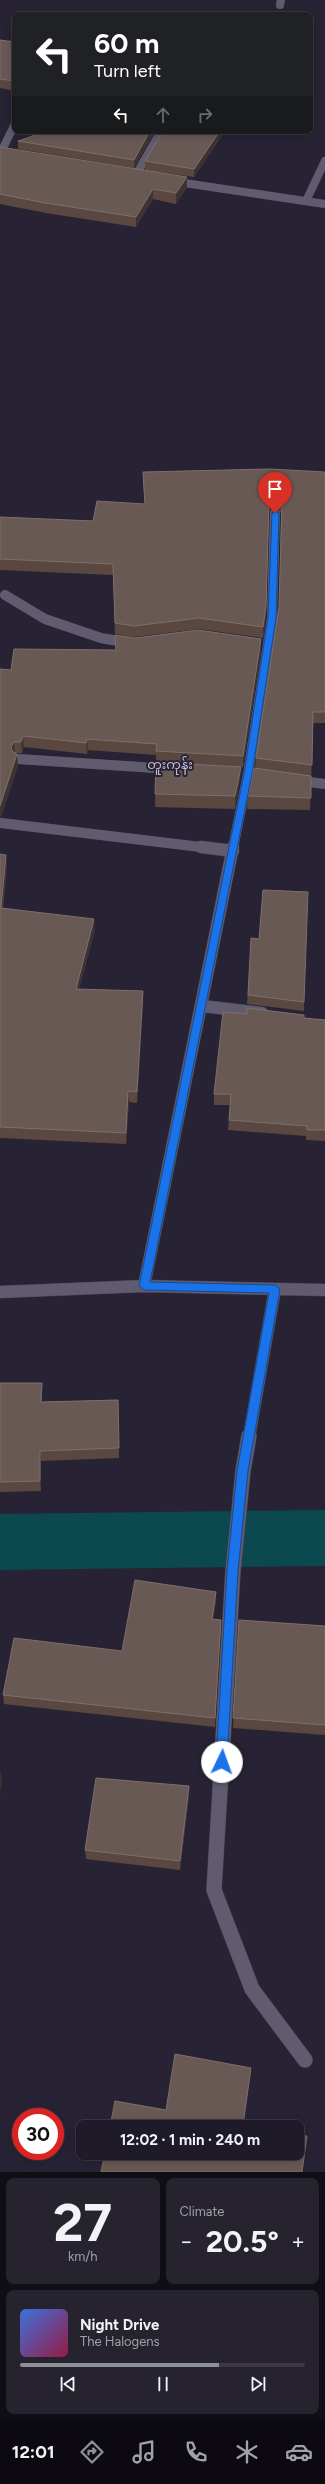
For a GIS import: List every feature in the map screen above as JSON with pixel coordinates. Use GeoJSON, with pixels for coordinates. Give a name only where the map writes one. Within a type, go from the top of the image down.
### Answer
{"type":"FeatureCollection","features":[{"type":"Feature","properties":{"kind":"street"},"geometry":{"type":"LineString","coordinates":[[3,153],[12,131]]}},
{"type":"Feature","properties":{"kind":"street"},"geometry":{"type":"LineString","coordinates":[[136,175],[159,134]]}},
{"type":"Feature","properties":{"kind":"street"},"geometry":{"type":"LineString","coordinates":[[306,201],[325,161]]}},
{"type":"Feature","properties":{"kind":"street"},"geometry":{"type":"LineString","coordinates":[[159,179],[325,204]]}},
{"type":"Feature","properties":{"kind":"street"},"geometry":{"type":"LineString","coordinates":[[144,1286],[248,774],[264,644],[272,618],[275,513]]}},
{"type":"Feature","properties":{"kind":"street"},"geometry":{"type":"LineString","coordinates":[[5,595],[45,619],[101,638],[141,642]]}},
{"type":"Feature","properties":{"kind":"street"},"geometry":{"type":"LineString","coordinates":[[18,758],[184,770]]}},
{"type":"Feature","properties":{"kind":"street"},"geometry":{"type":"LineString","coordinates":[[286,779],[325,784]]}},
{"type":"Feature","properties":{"kind":"street"},"geometry":{"type":"LineString","coordinates":[[1,823],[233,851]]}},
{"type":"Feature","properties":{"kind":"street"},"geometry":{"type":"LineString","coordinates":[[202,1006],[271,1014]]}},
{"type":"Feature","properties":{"kind":"street"},"geometry":{"type":"LineString","coordinates":[[0,1292],[144,1286],[325,1290]]}},
{"type":"Feature","properties":{"kind":"street"},"geometry":{"type":"LineString","coordinates":[[275,1289],[243,1471],[233,1571],[214,1890],[252,1990],[305,2060]]}},
{"type":"Feature","properties":{"kind":"building"},"geometry":{"type":"Polygon","coordinates":[[[0,40],[12,42],[12,81],[0,79],[0,40]]]}},
{"type":"Feature","properties":{"kind":"building"},"geometry":{"type":"Polygon","coordinates":[[[38,134],[148,134],[134,160],[18,141],[38,134]]]}},
{"type":"Feature","properties":{"kind":"building"},"geometry":{"type":"Polygon","coordinates":[[[161,134],[218,134],[194,169],[145,161],[161,134]]]}},
{"type":"Feature","properties":{"kind":"building"},"geometry":{"type":"Polygon","coordinates":[[[0,147],[187,177],[176,193],[153,189],[136,217],[45,203],[0,194],[0,147]]]}},
{"type":"Feature","properties":{"kind":"building"},"geometry":{"type":"Polygon","coordinates":[[[270,469],[325,472],[325,712],[313,712],[312,765],[256,758],[279,607],[282,502],[278,497],[272,497],[269,502],[266,606],[263,627],[199,618],[134,626],[115,623],[113,564],[0,559],[0,517],[93,521],[97,501],[145,504],[143,472],[270,469]]]}},
{"type":"Feature","properties":{"kind":"building"},"geometry":{"type":"Polygon","coordinates":[[[198,630],[261,639],[243,756],[156,751],[157,744],[87,739],[86,743],[23,736],[21,742],[14,742],[11,747],[12,751],[17,754],[0,806],[0,669],[11,670],[14,649],[116,650],[115,635],[135,638],[198,630]]]}},
{"type":"Feature","properties":{"kind":"building"},"geometry":{"type":"Polygon","coordinates":[[[156,762],[241,767],[235,796],[155,794],[156,762]]]}},
{"type":"Feature","properties":{"kind":"building"},"geometry":{"type":"Polygon","coordinates":[[[254,768],[311,776],[311,798],[248,796],[254,768]]]}},
{"type":"Feature","properties":{"kind":"building"},"geometry":{"type":"Polygon","coordinates":[[[0,854],[6,855],[1,908],[94,919],[76,989],[143,991],[137,1092],[128,1091],[126,1133],[0,1127],[0,854]]]}},
{"type":"Feature","properties":{"kind":"building"},"geometry":{"type":"Polygon","coordinates":[[[263,890],[308,892],[304,1002],[248,995],[251,938],[259,939],[263,890]]]}},
{"type":"Feature","properties":{"kind":"building"},"geometry":{"type":"Polygon","coordinates":[[[247,1008],[304,1015],[304,1018],[325,1020],[325,1130],[307,1130],[307,1126],[229,1120],[231,1094],[214,1094],[223,1012],[247,1014],[247,1008]]]}},
{"type":"Feature","properties":{"kind":"building"},"geometry":{"type":"Polygon","coordinates":[[[0,1383],[42,1383],[41,1402],[118,1400],[119,1448],[40,1451],[40,1481],[0,1482],[0,1383]]]}},
{"type":"Feature","properties":{"kind":"building"},"geometry":{"type":"Polygon","coordinates":[[[135,1580],[216,1592],[212,1619],[221,1620],[215,1718],[3,1695],[14,1638],[122,1651],[135,1580]]]}},
{"type":"Feature","properties":{"kind":"building"},"geometry":{"type":"Polygon","coordinates":[[[239,1620],[325,1626],[325,1725],[233,1718],[239,1620]]]}},
{"type":"Feature","properties":{"kind":"building"},"geometry":{"type":"Polygon","coordinates":[[[96,1778],[189,1786],[180,1861],[85,1850],[96,1778]]]}},
{"type":"Feature","properties":{"kind":"building"},"geometry":{"type":"Polygon","coordinates":[[[175,2054],[251,2068],[244,2120],[111,2120],[115,2101],[166,2110],[175,2054]]]}},
{"type":"Feature","properties":{"kind":"building"},"geometry":{"type":"Polygon","coordinates":[[[304,2136],[307,2136],[304,2158],[304,2136]]]}},
{"type":"Feature","properties":{"kind":"building"},"geometry":{"type":"Polygon","coordinates":[[[104,2160],[304,2160],[302,2172],[101,2172],[104,2160]]]}},
{"type":"Feature","properties":{"kind":"waterway"},"geometry":{"type":"LineString","coordinates":[[0,1542],[325,1538]]}},
{"type":"Feature","properties":{"kind":"district","name":"တူးကုန်း"},"geometry":{"type":"Point","coordinates":[170,764]}},
{"type":"Feature","properties":{"kind":"route"},"geometry":{"type":"LineString","coordinates":[[222,1762],[233,1571],[243,1471],[275,1289],[144,1286],[248,774],[272,618],[275,513]]}}]}
